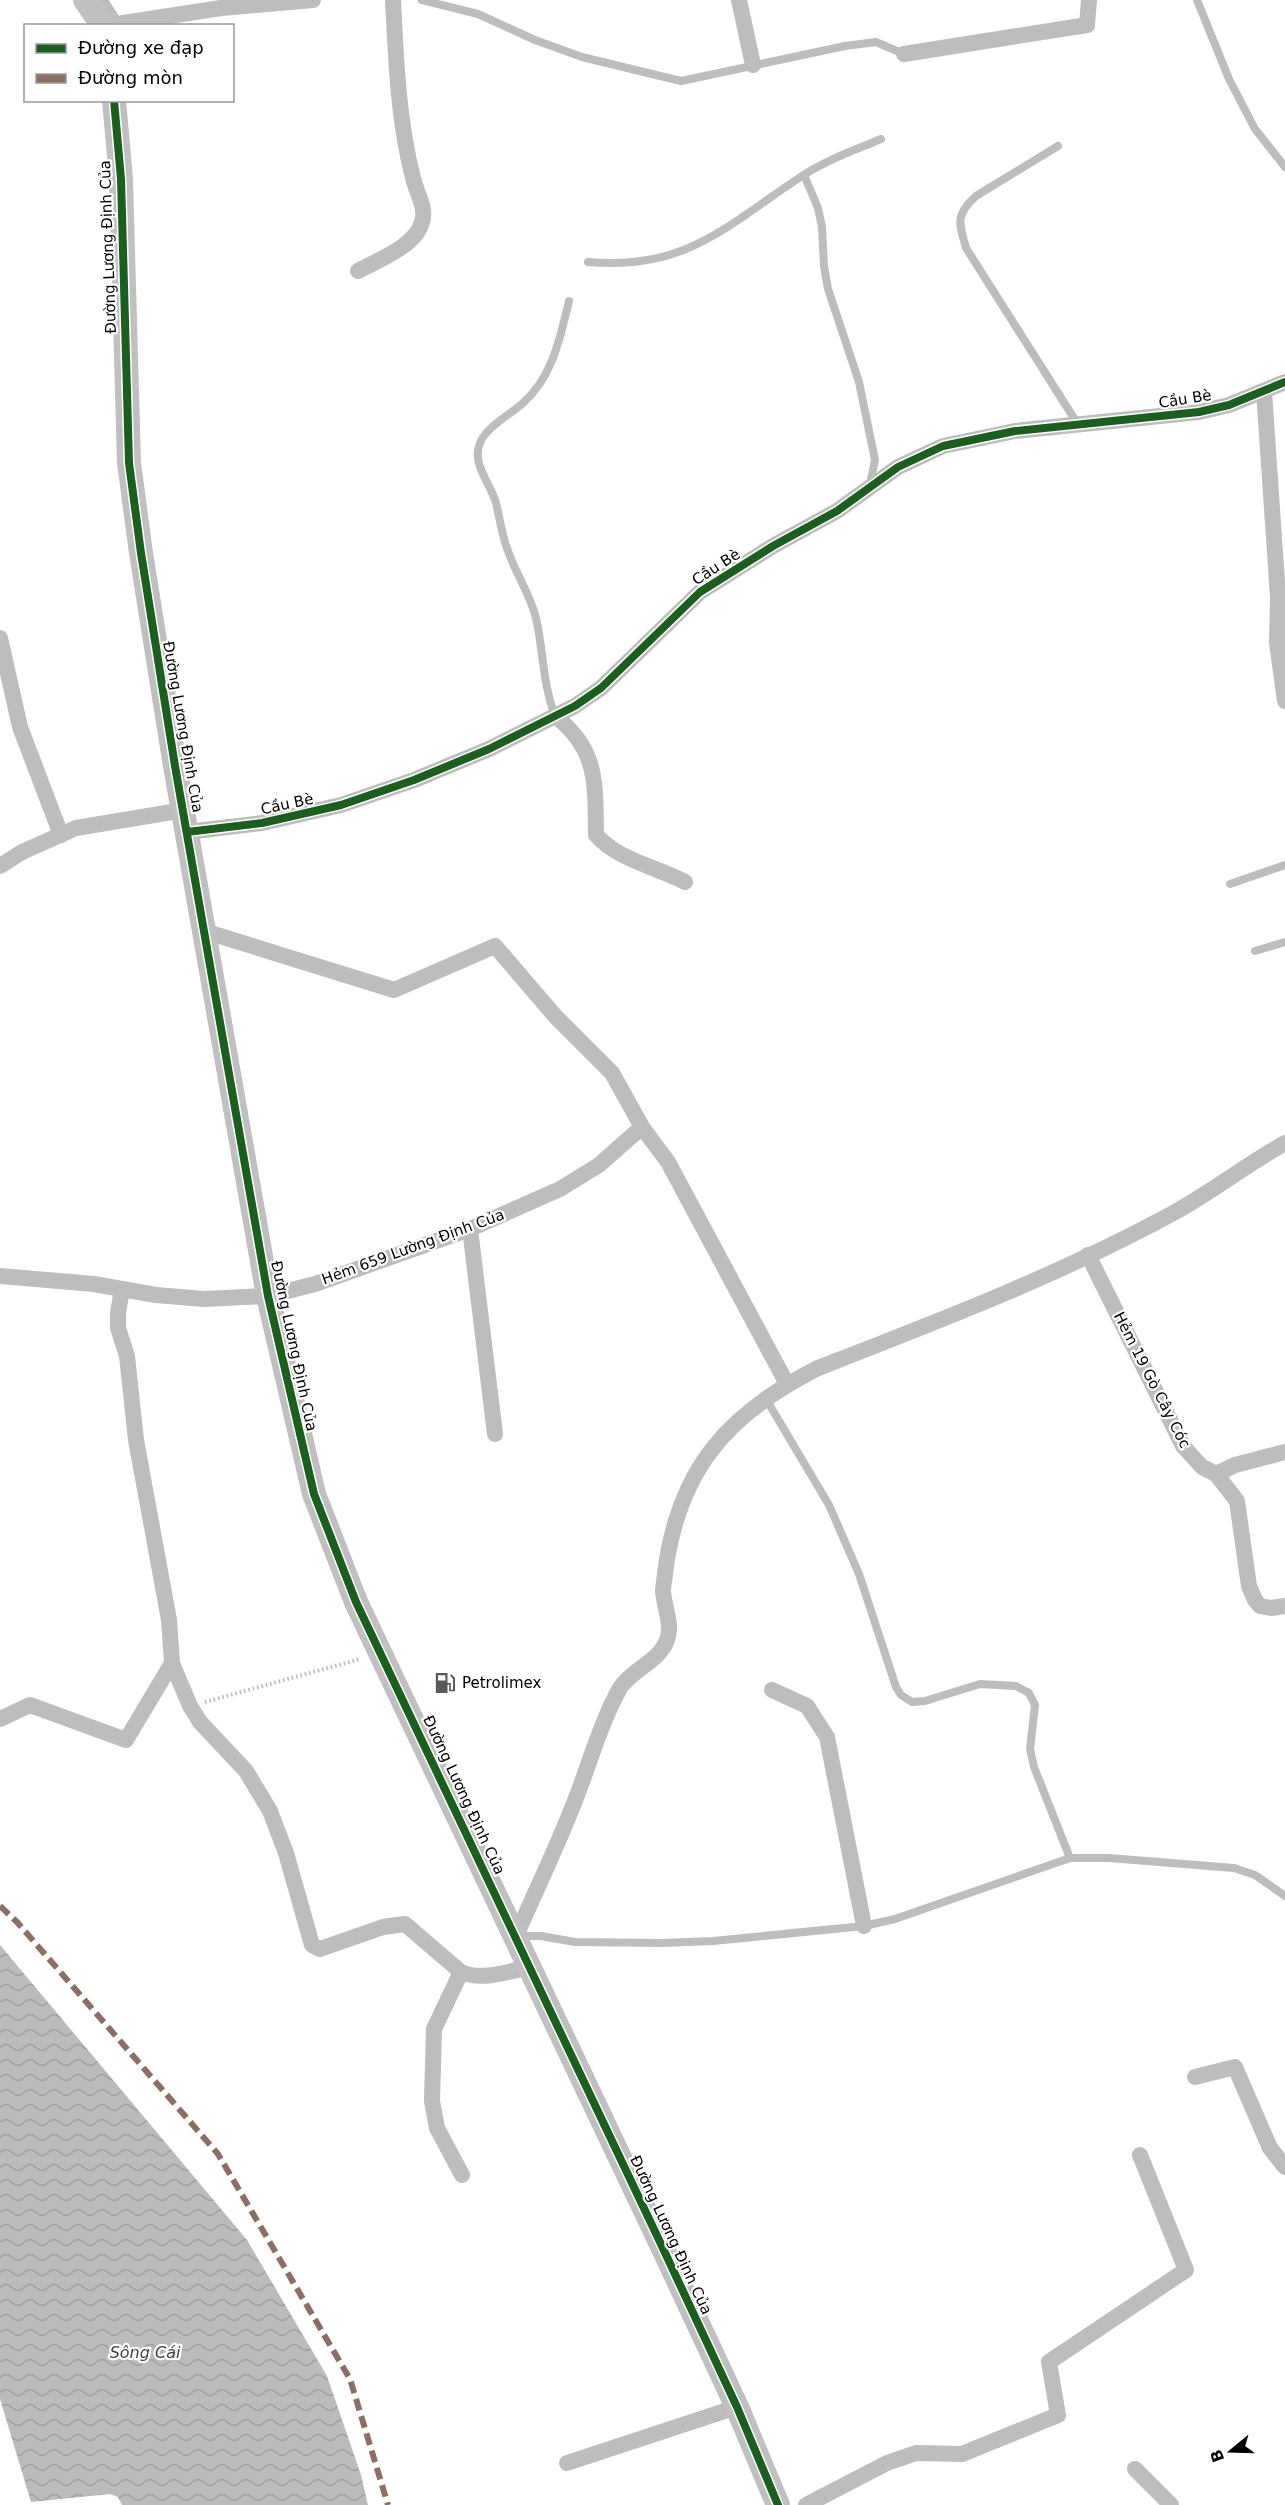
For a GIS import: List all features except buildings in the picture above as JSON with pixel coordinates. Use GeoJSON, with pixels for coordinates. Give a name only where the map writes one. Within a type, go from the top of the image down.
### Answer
{"type":"FeatureCollection","features":[{"type":"Feature","properties":{"kind":"street"},"geometry":{"type":"LineString","coordinates":[[86,0],[108,24],[221,8],[313,0]]}},
{"type":"Feature","properties":{"kind":"street"},"geometry":{"type":"LineString","coordinates":[[358,271],[408,244],[422,223],[422,206],[413,179],[404,137],[393,0]]}},
{"type":"Feature","properties":{"kind":"street"},"geometry":{"type":"LineString","coordinates":[[739,0],[753,65]]}},
{"type":"Feature","properties":{"kind":"street"},"geometry":{"type":"LineString","coordinates":[[904,54],[1087,25],[1089,0]]}},
{"type":"Feature","properties":{"kind":"street","name":"Đường Lương Định Của"},"geometry":{"type":"LineString","coordinates":[[114,102],[121,179],[129,463],[141,553],[268,1296],[314,1494],[356,1602],[516,1936],[736,2407],[778,2505]]}},
{"type":"Feature","properties":{"kind":"street","name":"Cầu Bè"},"geometry":{"type":"LineString","coordinates":[[0,866],[22,852],[76,828],[186,821],[262,823],[341,805],[447,767],[489,749],[575,706],[601,688],[700,592],[869,490],[898,467],[943,446],[991,435],[1077,423],[1199,412],[1229,405],[1285,381]]}},
{"type":"Feature","properties":{"kind":"street"},"geometry":{"type":"LineString","coordinates":[[1264,391],[1278,597],[1277,643],[1285,701]]}},
{"type":"Feature","properties":{"kind":"street"},"geometry":{"type":"LineString","coordinates":[[0,638],[20,727],[61,835]]}},
{"type":"Feature","properties":{"kind":"street"},"geometry":{"type":"LineString","coordinates":[[555,716],[572,729],[589,757],[594,775],[596,835],[603,844],[686,882]]}},
{"type":"Feature","properties":{"kind":"street"},"geometry":{"type":"LineString","coordinates":[[204,931],[394,990],[495,946],[555,1016],[612,1073],[642,1127],[668,1162],[787,1384]]}},
{"type":"Feature","properties":{"kind":"street","name":"Hẻm 659 Lường Định Của"},"geometry":{"type":"LineString","coordinates":[[0,1276],[94,1284],[204,1299],[268,1296],[315,1284],[470,1229],[560,1189],[599,1165],[642,1127]]}},
{"type":"Feature","properties":{"kind":"street"},"geometry":{"type":"LineString","coordinates":[[516,1936],[573,1807],[617,1695],[632,1673],[662,1650],[668,1638],[663,1591],[677,1515],[692,1478],[724,1434],[766,1398],[787,1384],[818,1368],[1014,1290],[1088,1255],[1178,1210],[1285,1143]]}},
{"type":"Feature","properties":{"kind":"street"},"geometry":{"type":"LineString","coordinates":[[470,1229],[495,1434]]}},
{"type":"Feature","properties":{"kind":"street","name":"Hẻm 19 Gò Cây Cóc"},"geometry":{"type":"LineString","coordinates":[[1088,1255],[1183,1446],[1202,1467],[1216,1474],[1238,1501],[1249,1586],[1255,1600],[1260,1606],[1271,1608],[1285,1606]]}},
{"type":"Feature","properties":{"kind":"street"},"geometry":{"type":"LineString","coordinates":[[122,1289],[118,1328],[127,1356],[136,1440],[167,1608],[172,1663],[190,1706],[200,1722],[246,1771],[270,1811],[289,1863],[312,1945],[320,1949],[383,1927],[405,1924],[461,1972],[470,1976],[483,1976],[529,1967]]}},
{"type":"Feature","properties":{"kind":"street"},"geometry":{"type":"LineString","coordinates":[[1216,1474],[1235,1465],[1285,1452]]}},
{"type":"Feature","properties":{"kind":"street"},"geometry":{"type":"LineString","coordinates":[[0,1719],[30,1705],[126,1740],[172,1663]]}},
{"type":"Feature","properties":{"kind":"street"},"geometry":{"type":"LineString","coordinates":[[772,1690],[807,1706],[827,1737],[864,1926]]}},
{"type":"Feature","properties":{"kind":"street"},"geometry":{"type":"LineString","coordinates":[[461,1972],[440,2011],[434,2029],[432,2101],[437,2128],[462,2175]]}},
{"type":"Feature","properties":{"kind":"street"},"geometry":{"type":"LineString","coordinates":[[1195,2077],[1235,2067],[1270,2148],[1285,2167]]}},
{"type":"Feature","properties":{"kind":"street"},"geometry":{"type":"LineString","coordinates":[[806,2505],[887,2463],[916,2453],[962,2454],[1058,2415],[1048,2362],[1186,2270],[1140,2155]]}},
{"type":"Feature","properties":{"kind":"street"},"geometry":{"type":"LineString","coordinates":[[567,2463],[736,2407]]}},
{"type":"Feature","properties":{"kind":"street"},"geometry":{"type":"LineString","coordinates":[[1135,2469],[1171,2505]]}},
{"type":"Feature","properties":{"kind":"lane"},"geometry":{"type":"LineString","coordinates":[[104,0],[108,24]]}},
{"type":"Feature","properties":{"kind":"lane"},"geometry":{"type":"LineString","coordinates":[[422,0],[478,14],[535,40],[582,57],[681,81],[845,46],[876,42],[904,54]]}},
{"type":"Feature","properties":{"kind":"lane"},"geometry":{"type":"LineString","coordinates":[[1197,0],[1229,79],[1255,129],[1285,167]]}},
{"type":"Feature","properties":{"kind":"lane"},"geometry":{"type":"LineString","coordinates":[[588,261],[619,264],[657,259],[685,250],[723,231],[804,175],[881,139]]}},
{"type":"Feature","properties":{"kind":"lane"},"geometry":{"type":"LineString","coordinates":[[1058,146],[976,196],[965,206],[959,218],[966,248],[1077,423]]}},
{"type":"Feature","properties":{"kind":"lane"},"geometry":{"type":"LineString","coordinates":[[804,175],[818,208],[828,289],[853,360],[875,460],[869,490]]}},
{"type":"Feature","properties":{"kind":"lane"},"geometry":{"type":"LineString","coordinates":[[555,716],[546,693],[536,618],[508,552],[495,499],[478,465],[479,443],[497,423],[524,403],[540,384],[558,350],[569,301]]}},
{"type":"Feature","properties":{"kind":"lane"},"geometry":{"type":"LineString","coordinates":[[1230,884],[1285,865]]}},
{"type":"Feature","properties":{"kind":"lane"},"geometry":{"type":"LineString","coordinates":[[1255,951],[1285,942]]}},
{"type":"Feature","properties":{"kind":"lane"},"geometry":{"type":"LineString","coordinates":[[766,1398],[829,1505],[859,1574],[896,1687],[901,1695],[912,1702],[925,1701],[980,1684],[1016,1686],[1029,1694],[1035,1705],[1030,1749],[1070,1858]]}},
{"type":"Feature","properties":{"kind":"lane"},"geometry":{"type":"LineString","coordinates":[[516,1936],[541,1936],[587,1942],[662,1943],[713,1941],[864,1926],[895,1919],[1070,1858],[1108,1858],[1234,1868],[1255,1875],[1285,1896]]}},
{"type":"Feature","properties":{"kind":"path"},"geometry":{"type":"LineString","coordinates":[[190,1706],[382,1653]]}},
{"type":"Feature","properties":{"kind":"water","name":"Sông Cái"},"geometry":{"type":"Polygon","coordinates":[[[0,1945],[247,2240],[327,2376],[361,2475],[368,2505],[122,2505],[118,2497],[110,2494],[31,2502],[0,2399],[0,1945]]]}},
{"type":"Feature","properties":{"kind":"marked path"},"geometry":{"type":"LineString","coordinates":[[0,1906],[17,1922],[218,2154],[350,2379],[388,2505]]}},
{"type":"Feature","properties":{"kind":"cycle path"},"geometry":{"type":"LineString","coordinates":[[114,102],[121,179],[129,463],[141,553],[175,766],[268,1296],[314,1494],[356,1602],[660,2242],[737,2407],[778,2505]]}},
{"type":"Feature","properties":{"kind":"cycle path"},"geometry":{"type":"LineString","coordinates":[[187,832],[262,823],[341,805],[414,780],[489,749],[575,706],[601,688],[700,592],[773,546],[837,511],[898,467],[943,446],[1015,431],[1199,412],[1229,405],[1285,382]]}},
{"type":"Feature","properties":{"kind":"place","name":"Petrolimex"},"geometry":{"type":"Point","coordinates":[445,1683]}}]}
